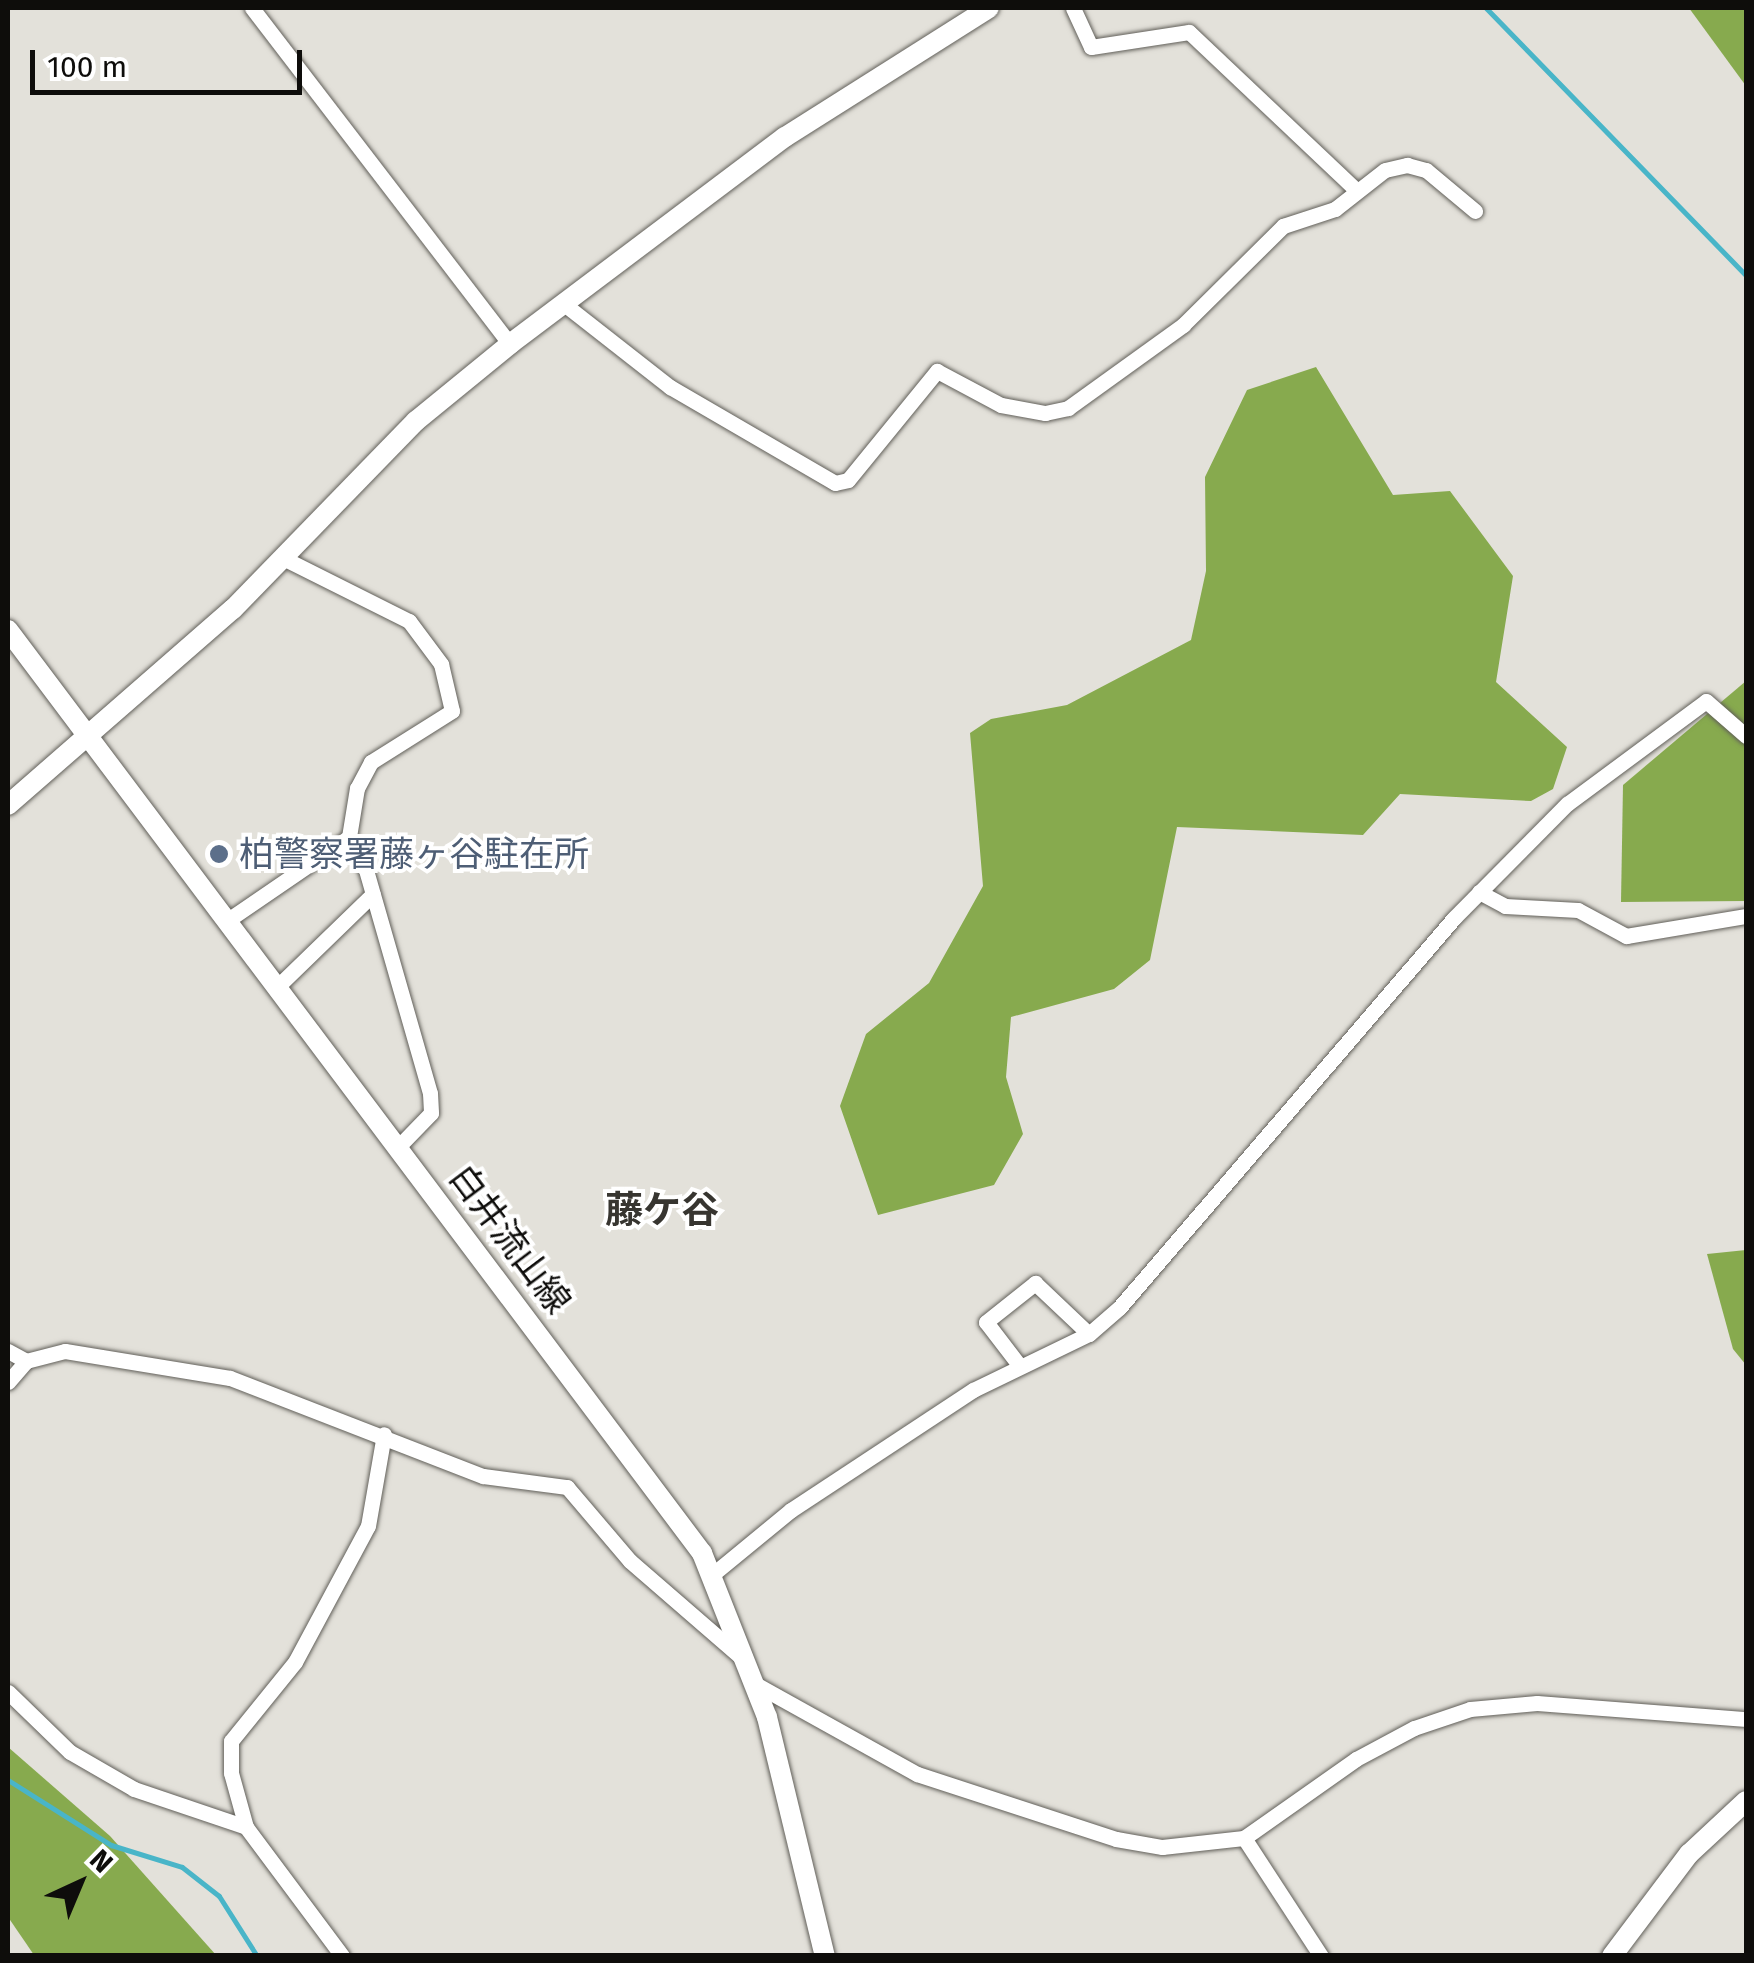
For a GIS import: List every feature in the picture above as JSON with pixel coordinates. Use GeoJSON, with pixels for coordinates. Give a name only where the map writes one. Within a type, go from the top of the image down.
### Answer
{"type":"FeatureCollection","features":[{"type":"Feature","properties":{"kind":"main road"},"geometry":{"type":"LineString","coordinates":[[8,805],[90,737],[284,558],[416,421],[510,344],[812,118],[990,8]]}},
{"type":"Feature","properties":{"kind":"main road","name":"白井流山線"},"geometry":{"type":"LineString","coordinates":[[8,630],[688,1530],[713,1574],[754,1675],[825,1956]]}},
{"type":"Feature","properties":{"kind":"main road"},"geometry":{"type":"LineString","coordinates":[[1612,1956],[1689,1854],[1746,1801]]}},
{"type":"Feature","properties":{"kind":"street"},"geometry":{"type":"LineString","coordinates":[[252,8],[510,344]]}},
{"type":"Feature","properties":{"kind":"street"},"geometry":{"type":"LineString","coordinates":[[1073,8],[1091,47],[1189,32],[1357,191]]}},
{"type":"Feature","properties":{"kind":"street"},"geometry":{"type":"LineString","coordinates":[[564,304],[670,387],[835,482],[848,480],[936,370],[1001,404],[1045,413],[1068,408],[1183,325],[1283,226],[1334,209],[1384,170],[1407,165],[1426,170],[1475,211]]}},
{"type":"Feature","properties":{"kind":"street"},"geometry":{"type":"LineString","coordinates":[[284,558],[409,622],[440,664],[452,710],[372,762],[357,788],[349,838],[373,894],[430,1093],[431,1113],[399,1146]]}},
{"type":"Feature","properties":{"kind":"street"},"geometry":{"type":"LineString","coordinates":[[713,1574],[791,1510],[1018,1365],[1089,1334],[1119,1308],[1479,892],[1567,804],[1706,701],[1746,736]]}},
{"type":"Feature","properties":{"kind":"street"},"geometry":{"type":"LineString","coordinates":[[228,920],[349,838]]}},
{"type":"Feature","properties":{"kind":"street"},"geometry":{"type":"LineString","coordinates":[[1479,892],[1505,906],[1578,910],[1626,936],[1746,916]]}},
{"type":"Feature","properties":{"kind":"street"},"geometry":{"type":"LineString","coordinates":[[278,986],[373,894]]}},
{"type":"Feature","properties":{"kind":"street"},"geometry":{"type":"LineString","coordinates":[[1018,1365],[986,1322],[1035,1283],[1089,1334]]}},
{"type":"Feature","properties":{"kind":"street"},"geometry":{"type":"LineString","coordinates":[[8,1350],[26,1361]]}},
{"type":"Feature","properties":{"kind":"street"},"geometry":{"type":"LineString","coordinates":[[8,1382],[26,1361],[66,1351],[230,1378],[384,1434],[483,1476],[567,1487],[630,1560],[754,1675],[917,1774],[1116,1840],[1162,1847],[1244,1838],[1356,1759],[1414,1728],[1470,1708],[1537,1703],[1746,1719]]}},
{"type":"Feature","properties":{"kind":"street"},"geometry":{"type":"LineString","coordinates":[[342,1956],[246,1827],[232,1773],[231,1741],[296,1662],[368,1526],[384,1434]]}},
{"type":"Feature","properties":{"kind":"street"},"geometry":{"type":"LineString","coordinates":[[8,1692],[70,1752],[118,1780],[246,1827]]}},
{"type":"Feature","properties":{"kind":"street"},"geometry":{"type":"LineString","coordinates":[[1244,1838],[1321,1956]]}},
{"type":"Feature","properties":{"kind":"green space"},"geometry":{"type":"Polygon","coordinates":[[[1689,8],[1746,8],[1746,86],[1689,8]]]}},
{"type":"Feature","properties":{"kind":"green space"},"geometry":{"type":"Polygon","coordinates":[[[1316,367],[1393,495],[1450,491],[1513,576],[1496,682],[1567,747],[1553,789],[1531,801],[1400,794],[1363,835],[1177,827],[1150,960],[1114,989],[1011,1017],[1006,1077],[1023,1134],[994,1185],[878,1215],[840,1106],[866,1034],[929,983],[983,886],[970,733],[991,719],[1067,705],[1191,640],[1206,571],[1205,477],[1247,390],[1316,367]]]}},
{"type":"Feature","properties":{"kind":"green space"},"geometry":{"type":"Polygon","coordinates":[[[1746,681],[1746,901],[1621,902],[1623,785],[1746,681]]]}},
{"type":"Feature","properties":{"kind":"green space"},"geometry":{"type":"Polygon","coordinates":[[[1746,1250],[1746,1365],[1733,1349],[1707,1254],[1746,1250]]]}},
{"type":"Feature","properties":{"kind":"green space"},"geometry":{"type":"Polygon","coordinates":[[[8,1747],[110,1836],[216,1955],[34,1955],[8,1917],[8,1747]]]}},
{"type":"Feature","properties":{"kind":"waterway"},"geometry":{"type":"LineString","coordinates":[[1486,8],[1746,275]]}},
{"type":"Feature","properties":{"kind":"waterway"},"geometry":{"type":"LineString","coordinates":[[8,1780],[111,1845],[182,1867],[219,1896],[257,1956]]}},
{"type":"Feature","properties":{"kind":"place","name":"柏警察署藤ヶ谷駐在所"},"geometry":{"type":"Point","coordinates":[219,854]}},
{"type":"Feature","properties":{"kind":"district","name":"藤ケ谷"},"geometry":{"type":"Point","coordinates":[662,1211]}}]}
